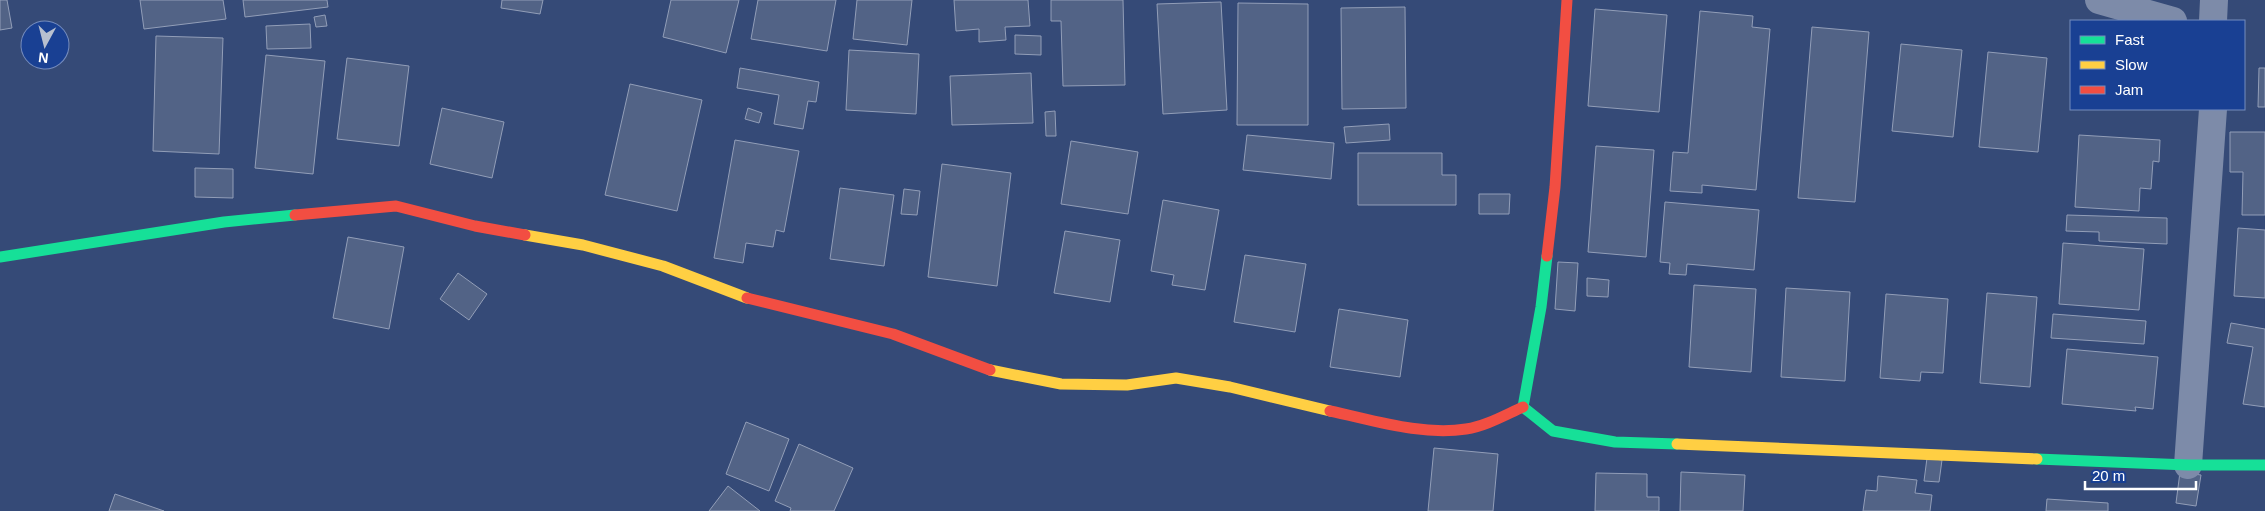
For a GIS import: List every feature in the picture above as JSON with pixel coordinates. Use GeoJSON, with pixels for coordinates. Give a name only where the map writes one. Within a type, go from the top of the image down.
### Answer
{"type":"FeatureCollection","features":[{"type":"Feature","properties":{"kind":"street"},"geometry":{"type":"LineString","coordinates":[[1523,407],[1541,307],[1555,187],[1567,0]]}},
{"type":"Feature","properties":{"kind":"street"},"geometry":{"type":"LineString","coordinates":[[2099,0],[2169,20]]}},
{"type":"Feature","properties":{"kind":"street"},"geometry":{"type":"LineString","coordinates":[[2213,20],[2214,0]]}},
{"type":"Feature","properties":{"kind":"street"},"geometry":{"type":"LineString","coordinates":[[2188,466],[2213,110]]}},
{"type":"Feature","properties":{"kind":"street"},"geometry":{"type":"LineString","coordinates":[[0,257],[224,222],[396,206],[475,226],[592,247],[663,266],[746,298],[893,334],[996,372],[1061,384],[1127,385],[1176,378],[1230,387],[1301,406],[1427,430],[1466,429],[1493,421],[1523,407]]}},
{"type":"Feature","properties":{"kind":"street"},"geometry":{"type":"LineString","coordinates":[[1523,407],[1553,431],[1616,442],[2188,466],[2265,465]]}},
{"type":"Feature","properties":{"kind":"building"},"geometry":{"type":"Polygon","coordinates":[[[0,0],[7,0],[12,28],[0,30],[0,0]]]}},
{"type":"Feature","properties":{"kind":"building"},"geometry":{"type":"Polygon","coordinates":[[[140,0],[223,0],[226,19],[144,29],[140,0]]]}},
{"type":"Feature","properties":{"kind":"building"},"geometry":{"type":"Polygon","coordinates":[[[243,0],[327,0],[328,7],[245,17],[243,0]]]}},
{"type":"Feature","properties":{"kind":"building"},"geometry":{"type":"Polygon","coordinates":[[[502,0],[543,0],[540,14],[501,8],[502,0]]]}},
{"type":"Feature","properties":{"kind":"building"},"geometry":{"type":"Polygon","coordinates":[[[671,0],[739,0],[726,53],[663,37],[671,0]]]}},
{"type":"Feature","properties":{"kind":"building"},"geometry":{"type":"Polygon","coordinates":[[[758,0],[836,0],[827,51],[751,39],[758,0]]]}},
{"type":"Feature","properties":{"kind":"building"},"geometry":{"type":"Polygon","coordinates":[[[857,0],[912,0],[907,45],[853,39],[857,0]]]}},
{"type":"Feature","properties":{"kind":"building"},"geometry":{"type":"Polygon","coordinates":[[[954,0],[1028,0],[1030,26],[1005,27],[1006,40],[979,42],[979,29],[956,31],[954,0]]]}},
{"type":"Feature","properties":{"kind":"building"},"geometry":{"type":"Polygon","coordinates":[[[1051,0],[1123,0],[1125,85],[1063,86],[1061,21],[1051,21],[1051,0]]]}},
{"type":"Feature","properties":{"kind":"building"},"geometry":{"type":"Polygon","coordinates":[[[1221,2],[1227,110],[1163,114],[1157,4],[1221,2]]]}},
{"type":"Feature","properties":{"kind":"building"},"geometry":{"type":"Polygon","coordinates":[[[1238,3],[1308,4],[1308,125],[1237,125],[1238,3]]]}},
{"type":"Feature","properties":{"kind":"building"},"geometry":{"type":"Polygon","coordinates":[[[1405,7],[1406,108],[1342,109],[1341,8],[1405,7]]]}},
{"type":"Feature","properties":{"kind":"building"},"geometry":{"type":"Polygon","coordinates":[[[1595,9],[1667,15],[1659,112],[1588,106],[1595,9]]]}},
{"type":"Feature","properties":{"kind":"building"},"geometry":{"type":"Polygon","coordinates":[[[1700,11],[1753,16],[1752,27],[1770,29],[1756,190],[1702,185],[1702,193],[1670,191],[1673,152],[1688,153],[1700,11]]]}},
{"type":"Feature","properties":{"kind":"building"},"geometry":{"type":"Polygon","coordinates":[[[325,15],[327,26],[316,27],[314,17],[325,15]]]}},
{"type":"Feature","properties":{"kind":"building"},"geometry":{"type":"Polygon","coordinates":[[[310,24],[311,48],[267,49],[266,26],[310,24]]]}},
{"type":"Feature","properties":{"kind":"building"},"geometry":{"type":"Polygon","coordinates":[[[1812,27],[1869,32],[1855,202],[1798,198],[1812,27]]]}},
{"type":"Feature","properties":{"kind":"building"},"geometry":{"type":"Polygon","coordinates":[[[1015,35],[1041,36],[1041,55],[1015,54],[1015,35]]]}},
{"type":"Feature","properties":{"kind":"building"},"geometry":{"type":"Polygon","coordinates":[[[156,36],[223,38],[219,154],[153,151],[156,36]]]}},
{"type":"Feature","properties":{"kind":"building"},"geometry":{"type":"Polygon","coordinates":[[[1901,44],[1962,50],[1953,137],[1892,131],[1901,44]]]}},
{"type":"Feature","properties":{"kind":"building"},"geometry":{"type":"Polygon","coordinates":[[[849,50],[919,54],[916,114],[846,110],[849,50]]]}},
{"type":"Feature","properties":{"kind":"building"},"geometry":{"type":"Polygon","coordinates":[[[1988,52],[2047,58],[2038,152],[1979,147],[1988,52]]]}},
{"type":"Feature","properties":{"kind":"building"},"geometry":{"type":"Polygon","coordinates":[[[266,55],[325,61],[313,174],[255,168],[266,55]]]}},
{"type":"Feature","properties":{"kind":"building"},"geometry":{"type":"Polygon","coordinates":[[[347,58],[409,66],[399,146],[337,139],[347,58]]]}},
{"type":"Feature","properties":{"kind":"building"},"geometry":{"type":"Polygon","coordinates":[[[740,68],[819,82],[816,102],[808,101],[803,129],[774,124],[779,95],[737,88],[740,68]]]}},
{"type":"Feature","properties":{"kind":"building"},"geometry":{"type":"Polygon","coordinates":[[[2259,68],[2265,68],[2265,107],[2258,107],[2259,68]]]}},
{"type":"Feature","properties":{"kind":"building"},"geometry":{"type":"Polygon","coordinates":[[[1031,73],[1033,123],[952,125],[950,76],[1031,73]]]}},
{"type":"Feature","properties":{"kind":"building"},"geometry":{"type":"Polygon","coordinates":[[[630,84],[702,100],[677,211],[605,195],[630,84]]]}},
{"type":"Feature","properties":{"kind":"building"},"geometry":{"type":"Polygon","coordinates":[[[442,108],[504,122],[492,178],[430,164],[442,108]]]}},
{"type":"Feature","properties":{"kind":"building"},"geometry":{"type":"Polygon","coordinates":[[[748,108],[762,113],[759,123],[745,119],[748,108]]]}},
{"type":"Feature","properties":{"kind":"building"},"geometry":{"type":"Polygon","coordinates":[[[1055,111],[1056,136],[1046,136],[1045,112],[1055,111]]]}},
{"type":"Feature","properties":{"kind":"building"},"geometry":{"type":"Polygon","coordinates":[[[1389,124],[1390,140],[1346,143],[1344,127],[1389,124]]]}},
{"type":"Feature","properties":{"kind":"building"},"geometry":{"type":"Polygon","coordinates":[[[2230,132],[2265,132],[2265,215],[2242,215],[2243,172],[2230,172],[2230,132]]]}},
{"type":"Feature","properties":{"kind":"building"},"geometry":{"type":"Polygon","coordinates":[[[1247,135],[1334,143],[1331,179],[1243,170],[1247,135]]]}},
{"type":"Feature","properties":{"kind":"building"},"geometry":{"type":"Polygon","coordinates":[[[2079,135],[2160,140],[2159,162],[2153,161],[2151,189],[2140,188],[2139,211],[2075,207],[2079,135]]]}},
{"type":"Feature","properties":{"kind":"building"},"geometry":{"type":"Polygon","coordinates":[[[735,140],[799,151],[784,232],[776,230],[773,247],[746,243],[743,263],[714,258],[735,140]]]}},
{"type":"Feature","properties":{"kind":"building"},"geometry":{"type":"Polygon","coordinates":[[[1071,141],[1138,152],[1128,214],[1061,204],[1071,141]]]}},
{"type":"Feature","properties":{"kind":"building"},"geometry":{"type":"Polygon","coordinates":[[[1596,146],[1654,150],[1646,257],[1588,252],[1596,146]]]}},
{"type":"Feature","properties":{"kind":"building"},"geometry":{"type":"Polygon","coordinates":[[[1358,153],[1442,153],[1442,175],[1456,175],[1456,205],[1358,205],[1358,153]]]}},
{"type":"Feature","properties":{"kind":"building"},"geometry":{"type":"Polygon","coordinates":[[[942,164],[1011,173],[997,286],[928,277],[942,164]]]}},
{"type":"Feature","properties":{"kind":"building"},"geometry":{"type":"Polygon","coordinates":[[[195,168],[233,169],[233,198],[195,197],[195,168]]]}},
{"type":"Feature","properties":{"kind":"building"},"geometry":{"type":"Polygon","coordinates":[[[840,188],[894,195],[884,266],[830,259],[840,188]]]}},
{"type":"Feature","properties":{"kind":"building"},"geometry":{"type":"Polygon","coordinates":[[[904,189],[920,191],[917,215],[901,214],[904,189]]]}},
{"type":"Feature","properties":{"kind":"building"},"geometry":{"type":"Polygon","coordinates":[[[1479,194],[1510,194],[1509,214],[1479,214],[1479,194]]]}},
{"type":"Feature","properties":{"kind":"building"},"geometry":{"type":"Polygon","coordinates":[[[1163,200],[1219,210],[1205,290],[1172,285],[1174,275],[1151,271],[1163,200]]]}},
{"type":"Feature","properties":{"kind":"building"},"geometry":{"type":"Polygon","coordinates":[[[1665,202],[1759,210],[1754,270],[1687,264],[1686,275],[1669,274],[1670,263],[1660,262],[1665,202]]]}},
{"type":"Feature","properties":{"kind":"building"},"geometry":{"type":"Polygon","coordinates":[[[2067,215],[2167,218],[2167,244],[2099,241],[2099,232],[2066,231],[2067,215]]]}},
{"type":"Feature","properties":{"kind":"building"},"geometry":{"type":"Polygon","coordinates":[[[2238,228],[2265,230],[2265,298],[2234,296],[2238,228]]]}},
{"type":"Feature","properties":{"kind":"building"},"geometry":{"type":"Polygon","coordinates":[[[1065,231],[1120,240],[1110,302],[1054,293],[1065,231]]]}},
{"type":"Feature","properties":{"kind":"building"},"geometry":{"type":"Polygon","coordinates":[[[348,237],[404,247],[389,329],[333,318],[348,237]]]}},
{"type":"Feature","properties":{"kind":"building"},"geometry":{"type":"Polygon","coordinates":[[[2063,243],[2144,249],[2139,310],[2059,304],[2063,243]]]}},
{"type":"Feature","properties":{"kind":"building"},"geometry":{"type":"Polygon","coordinates":[[[1245,255],[1306,264],[1295,332],[1234,322],[1245,255]]]}},
{"type":"Feature","properties":{"kind":"building"},"geometry":{"type":"Polygon","coordinates":[[[1558,262],[1578,263],[1575,311],[1555,309],[1558,262]]]}},
{"type":"Feature","properties":{"kind":"building"},"geometry":{"type":"Polygon","coordinates":[[[458,273],[487,294],[469,320],[440,299],[458,273]]]}},
{"type":"Feature","properties":{"kind":"building"},"geometry":{"type":"Polygon","coordinates":[[[1587,278],[1609,280],[1608,297],[1587,296],[1587,278]]]}},
{"type":"Feature","properties":{"kind":"building"},"geometry":{"type":"Polygon","coordinates":[[[1694,285],[1756,289],[1751,372],[1689,367],[1694,285]]]}},
{"type":"Feature","properties":{"kind":"building"},"geometry":{"type":"Polygon","coordinates":[[[1786,288],[1850,292],[1845,381],[1781,377],[1786,288]]]}},
{"type":"Feature","properties":{"kind":"building"},"geometry":{"type":"Polygon","coordinates":[[[1987,293],[2037,297],[2030,387],[1980,383],[1987,293]]]}},
{"type":"Feature","properties":{"kind":"building"},"geometry":{"type":"Polygon","coordinates":[[[1886,294],[1948,299],[1943,373],[1921,372],[1920,381],[1880,378],[1886,294]]]}},
{"type":"Feature","properties":{"kind":"building"},"geometry":{"type":"Polygon","coordinates":[[[1339,309],[1408,320],[1400,377],[1330,367],[1339,309]]]}},
{"type":"Feature","properties":{"kind":"building"},"geometry":{"type":"Polygon","coordinates":[[[2053,314],[2146,321],[2144,344],[2051,338],[2053,314]]]}},
{"type":"Feature","properties":{"kind":"building"},"geometry":{"type":"Polygon","coordinates":[[[2231,323],[2265,329],[2265,407],[2243,404],[2253,347],[2227,343],[2231,323]]]}},
{"type":"Feature","properties":{"kind":"building"},"geometry":{"type":"Polygon","coordinates":[[[2067,349],[2158,357],[2153,409],[2135,407],[2136,411],[2062,404],[2067,349]]]}},
{"type":"Feature","properties":{"kind":"building"},"geometry":{"type":"Polygon","coordinates":[[[746,422],[789,439],[769,491],[726,474],[746,422]]]}},
{"type":"Feature","properties":{"kind":"building"},"geometry":{"type":"Polygon","coordinates":[[[799,444],[853,468],[834,511],[790,511],[791,508],[775,501],[799,444]]]}},
{"type":"Feature","properties":{"kind":"building"},"geometry":{"type":"Polygon","coordinates":[[[1434,448],[1498,454],[1493,511],[1428,511],[1434,448]]]}},
{"type":"Feature","properties":{"kind":"building"},"geometry":{"type":"Polygon","coordinates":[[[1927,458],[1942,460],[1939,482],[1924,481],[1927,458]]]}},
{"type":"Feature","properties":{"kind":"building"},"geometry":{"type":"Polygon","coordinates":[[[1681,472],[1745,475],[1743,511],[1680,511],[1681,472]]]}},
{"type":"Feature","properties":{"kind":"building"},"geometry":{"type":"Polygon","coordinates":[[[2180,472],[2201,475],[2196,506],[2176,503],[2180,472]]]}},
{"type":"Feature","properties":{"kind":"building"},"geometry":{"type":"Polygon","coordinates":[[[1596,473],[1647,474],[1647,497],[1659,497],[1659,511],[1595,511],[1596,473]]]}},
{"type":"Feature","properties":{"kind":"building"},"geometry":{"type":"Polygon","coordinates":[[[1878,476],[1917,480],[1915,493],[1932,495],[1930,511],[1863,511],[1866,490],[1877,491],[1878,476]]]}},
{"type":"Feature","properties":{"kind":"building"},"geometry":{"type":"Polygon","coordinates":[[[728,486],[760,511],[709,511],[728,486]]]}},
{"type":"Feature","properties":{"kind":"building"},"geometry":{"type":"Polygon","coordinates":[[[115,494],[164,511],[109,511],[115,494]]]}},
{"type":"Feature","properties":{"kind":"building"},"geometry":{"type":"Polygon","coordinates":[[[2047,499],[2108,503],[2108,511],[2046,511],[2047,499]]]}},
{"type":"Feature","properties":{"kind":"traffic: fast"},"geometry":{"type":"LineString","coordinates":[[0,257],[224,222],[295,215]]}},
{"type":"Feature","properties":{"kind":"traffic: fast"},"geometry":{"type":"LineString","coordinates":[[1547,256],[1541,307],[1523,407],[1553,431],[1615,442],[1677,444]]}},
{"type":"Feature","properties":{"kind":"traffic: fast"},"geometry":{"type":"LineString","coordinates":[[2037,459],[2188,465],[2265,465]]}},
{"type":"Feature","properties":{"kind":"traffic: slow"},"geometry":{"type":"LineString","coordinates":[[525,235],[583,245],[663,266],[747,298]]}},
{"type":"Feature","properties":{"kind":"traffic: slow"},"geometry":{"type":"LineString","coordinates":[[990,370],[1061,384],[1127,385],[1176,378],[1230,387],[1330,411]]}},
{"type":"Feature","properties":{"kind":"traffic: slow"},"geometry":{"type":"LineString","coordinates":[[1677,444],[2037,459]]}},
{"type":"Feature","properties":{"kind":"traffic: jam"},"geometry":{"type":"LineString","coordinates":[[1547,256],[1555,187],[1567,0]]}},
{"type":"Feature","properties":{"kind":"traffic: jam"},"geometry":{"type":"LineString","coordinates":[[295,215],[396,206],[475,226],[525,235]]}},
{"type":"Feature","properties":{"kind":"traffic: jam"},"geometry":{"type":"LineString","coordinates":[[747,298],[893,334],[990,370]]}},
{"type":"Feature","properties":{"kind":"traffic: jam"},"geometry":{"type":"LineString","coordinates":[[1330,411],[1415,429],[1449,431],[1481,425],[1523,407]]}}]}
